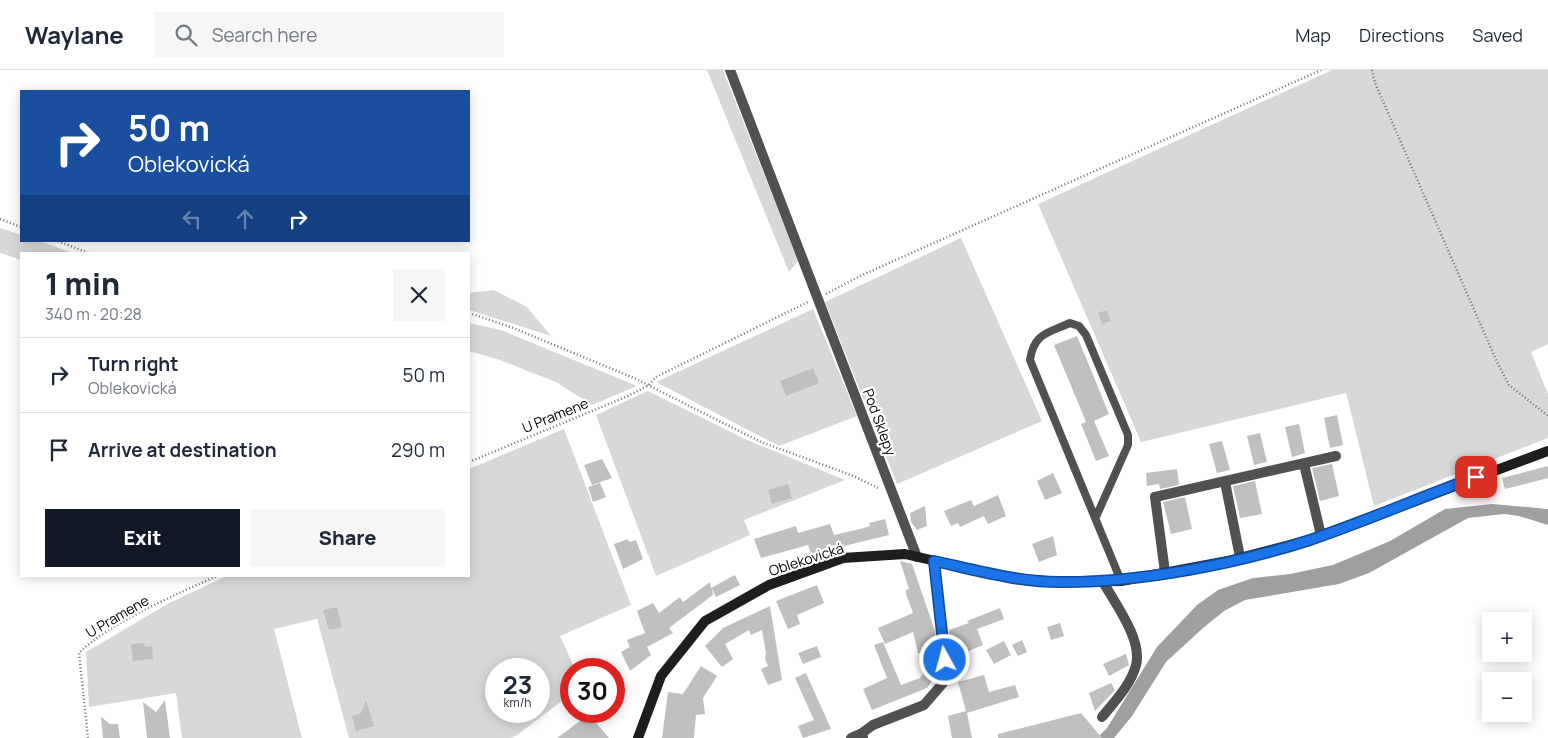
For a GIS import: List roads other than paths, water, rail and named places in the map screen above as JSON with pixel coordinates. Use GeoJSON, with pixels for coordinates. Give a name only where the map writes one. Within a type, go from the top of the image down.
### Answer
{"type":"FeatureCollection","features":[{"type":"Feature","properties":{"kind":"street","name":"Pod Sklepy"},"geometry":{"type":"LineString","coordinates":[[730,70],[917,557]]}},
{"type":"Feature","properties":{"kind":"street","name":"Oblekovická"},"geometry":{"type":"LineString","coordinates":[[638,738],[661,676],[705,620],[769,585],[843,558],[905,554],[1014,579],[1060,582],[1121,581],[1240,557],[1321,535],[1548,451]]}},
{"type":"Feature","properties":{"kind":"street"},"geometry":{"type":"LineString","coordinates":[[1165,572],[1156,497],[1336,456]]}},
{"type":"Feature","properties":{"kind":"street"},"geometry":{"type":"LineString","coordinates":[[1304,464],[1321,535]]}},
{"type":"Feature","properties":{"kind":"street"},"geometry":{"type":"LineString","coordinates":[[1225,482],[1240,557]]}},
{"type":"Feature","properties":{"kind":"street"},"geometry":{"type":"LineString","coordinates":[[851,738],[862,735],[873,725],[924,705],[943,683],[945,660],[934,561]]}},
{"type":"Feature","properties":{"kind":"street"},"geometry":{"type":"LineString","coordinates":[[1102,580],[1132,632],[1137,649],[1137,665],[1102,717]]}},
{"type":"Feature","properties":{"kind":"lane"},"geometry":{"type":"LineString","coordinates":[[1096,517],[1128,445],[1128,436],[1086,334],[1079,326],[1070,323],[1040,336],[1032,346],[1030,360],[1121,581]]}}]}
